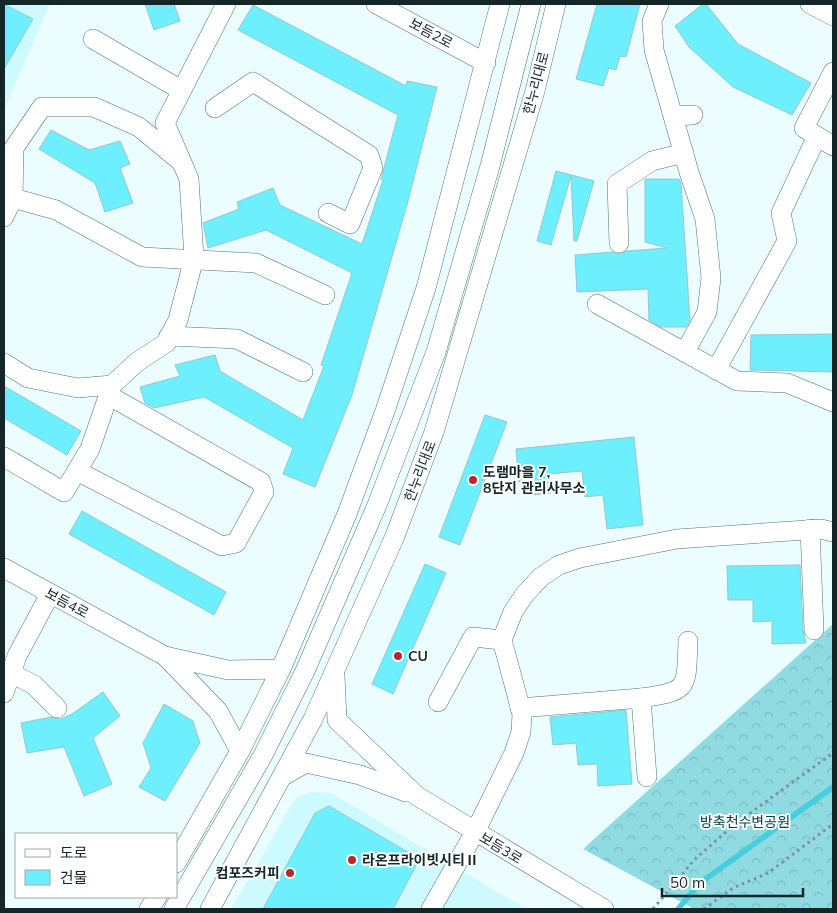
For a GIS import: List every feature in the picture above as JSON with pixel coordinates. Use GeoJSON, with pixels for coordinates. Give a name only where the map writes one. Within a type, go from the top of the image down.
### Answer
{"type":"FeatureCollection","features":[{"type":"Feature","properties":{"kind":"street"},"geometry":{"type":"LineString","coordinates":[[4,457],[64,492],[90,449],[110,390],[137,362],[166,343],[178,320],[194,258],[189,179],[165,123],[180,90],[226,4]]}},
{"type":"Feature","properties":{"kind":"street","name":"보듬2로"},"geometry":{"type":"LineString","coordinates":[[376,4],[486,63]]}},
{"type":"Feature","properties":{"kind":"street"},"geometry":{"type":"LineString","coordinates":[[178,860],[240,751],[281,669],[347,514],[385,412],[426,288],[500,4]]}},
{"type":"Feature","properties":{"kind":"street"},"geometry":{"type":"LineString","coordinates":[[174,909],[262,757],[305,671],[377,504],[436,352],[490,166],[531,4]]}},
{"type":"Feature","properties":{"kind":"street","name":"한누리대로"},"geometry":{"type":"LineString","coordinates":[[210,909],[282,776],[335,672],[395,536],[434,432],[535,92],[556,4]]}},
{"type":"Feature","properties":{"kind":"street"},"geometry":{"type":"LineString","coordinates":[[659,4],[652,21],[654,50],[684,153],[706,219],[711,278],[707,312],[685,352]]}},
{"type":"Feature","properties":{"kind":"street"},"geometry":{"type":"LineString","coordinates":[[810,4],[833,16]]}},
{"type":"Feature","properties":{"kind":"street"},"geometry":{"type":"LineString","coordinates":[[93,39],[180,90]]}},
{"type":"Feature","properties":{"kind":"street"},"geometry":{"type":"LineString","coordinates":[[833,72],[804,128],[833,146]]}},
{"type":"Feature","properties":{"kind":"street"},"geometry":{"type":"LineString","coordinates":[[216,108],[253,82],[370,155],[373,168],[350,224],[328,213]]}},
{"type":"Feature","properties":{"kind":"street"},"geometry":{"type":"LineString","coordinates":[[4,217],[13,198],[14,148],[42,107],[94,107],[140,127],[181,161]]}},
{"type":"Feature","properties":{"kind":"street"},"geometry":{"type":"LineString","coordinates":[[674,116],[693,115]]}},
{"type":"Feature","properties":{"kind":"street"},"geometry":{"type":"LineString","coordinates":[[716,370],[787,241],[780,213],[817,136]]}},
{"type":"Feature","properties":{"kind":"street"},"geometry":{"type":"LineString","coordinates":[[619,243],[617,184],[652,161],[684,153]]}},
{"type":"Feature","properties":{"kind":"street"},"geometry":{"type":"LineString","coordinates":[[13,198],[56,210],[142,257],[194,258],[256,263],[325,295]]}},
{"type":"Feature","properties":{"kind":"street"},"geometry":{"type":"LineString","coordinates":[[597,304],[736,382],[786,383],[833,402]]}},
{"type":"Feature","properties":{"kind":"street"},"geometry":{"type":"LineString","coordinates":[[169,336],[237,339],[303,372]]}},
{"type":"Feature","properties":{"kind":"street"},"geometry":{"type":"LineString","coordinates":[[4,363],[28,378],[78,388],[110,390],[261,482],[264,492],[236,544],[222,546],[77,471]]}},
{"type":"Feature","properties":{"kind":"street"},"geometry":{"type":"LineString","coordinates":[[810,529],[814,630]]}},
{"type":"Feature","properties":{"kind":"street"},"geometry":{"type":"LineString","coordinates":[[282,776],[306,763],[360,775],[416,796],[475,832],[514,753],[521,732],[520,708],[502,640],[510,619],[525,594],[541,577],[559,565],[580,558],[677,539],[810,529],[833,532]]}},
{"type":"Feature","properties":{"kind":"street","name":"보듬4로"},"geometry":{"type":"LineString","coordinates":[[4,568],[165,656]]}},
{"type":"Feature","properties":{"kind":"street"},"geometry":{"type":"LineString","coordinates":[[4,693],[17,656],[50,594]]}},
{"type":"Feature","properties":{"kind":"street"},"geometry":{"type":"LineString","coordinates":[[438,702],[473,637],[502,640]]}},
{"type":"Feature","properties":{"kind":"street"},"geometry":{"type":"LineString","coordinates":[[520,708],[673,694],[682,686],[687,674],[688,641]]}},
{"type":"Feature","properties":{"kind":"street"},"geometry":{"type":"LineString","coordinates":[[165,656],[228,670],[281,669]]}},
{"type":"Feature","properties":{"kind":"street"},"geometry":{"type":"LineString","coordinates":[[165,656],[218,711],[240,751]]}},
{"type":"Feature","properties":{"kind":"street"},"geometry":{"type":"LineString","coordinates":[[335,672],[337,720],[416,796]]}},
{"type":"Feature","properties":{"kind":"street"},"geometry":{"type":"LineString","coordinates":[[11,673],[34,685],[57,708]]}},
{"type":"Feature","properties":{"kind":"street"},"geometry":{"type":"LineString","coordinates":[[640,698],[647,777]]}},
{"type":"Feature","properties":{"kind":"street","name":"보듬3로"},"geometry":{"type":"LineString","coordinates":[[431,909],[475,832],[604,909]]}},
{"type":"Feature","properties":{"kind":"street"},"geometry":{"type":"LineString","coordinates":[[149,909],[156,898]]}},
{"type":"Feature","properties":{"kind":"path"},"geometry":{"type":"LineString","coordinates":[[653,909],[694,860],[736,824],[833,753]]}},
{"type":"Feature","properties":{"kind":"path"},"geometry":{"type":"LineString","coordinates":[[704,909],[733,888],[768,873],[833,824]]}},
{"type":"Feature","properties":{"kind":"shaded area"},"geometry":{"type":"Polygon","coordinates":[[[6,4],[50,4],[4,109],[4,48],[13,54],[33,19],[6,4]]]}},
{"type":"Feature","properties":{"kind":"shaded area"},"geometry":{"type":"Polygon","coordinates":[[[310,792],[331,793],[526,909],[231,909],[295,799],[310,792]]]}},
{"type":"Feature","properties":{"kind":"green space","name":"방축천수변공원"},"geometry":{"type":"Polygon","coordinates":[[[833,624],[833,909],[694,909],[583,849],[833,624]]]}},
{"type":"Feature","properties":{"kind":"building"},"geometry":{"type":"Polygon","coordinates":[[[4,4],[33,19],[4,69],[4,4]]]}},
{"type":"Feature","properties":{"kind":"building"},"geometry":{"type":"Polygon","coordinates":[[[145,4],[174,4],[180,21],[154,30],[145,4]]]}},
{"type":"Feature","properties":{"kind":"building"},"geometry":{"type":"Polygon","coordinates":[[[597,4],[640,4],[626,57],[620,56],[616,70],[609,68],[603,86],[576,79],[597,4]]]}},
{"type":"Feature","properties":{"kind":"building"},"geometry":{"type":"Polygon","coordinates":[[[703,4],[706,4],[738,44],[811,83],[792,115],[733,87],[689,47],[675,26],[703,4]]]}},
{"type":"Feature","properties":{"kind":"building"},"geometry":{"type":"Polygon","coordinates":[[[253,5],[406,86],[407,81],[437,87],[407,205],[352,395],[315,487],[283,474],[293,448],[204,397],[154,408],[145,403],[140,387],[180,376],[175,365],[215,355],[220,371],[303,420],[324,366],[321,365],[352,273],[266,230],[208,248],[203,223],[239,209],[237,202],[273,188],[280,205],[362,244],[383,180],[381,179],[398,115],[238,30],[253,5]]]}},
{"type":"Feature","properties":{"kind":"building"},"geometry":{"type":"Polygon","coordinates":[[[51,130],[89,150],[120,141],[130,164],[120,168],[133,203],[105,212],[95,183],[39,149],[51,130]]]}},
{"type":"Feature","properties":{"kind":"building"},"geometry":{"type":"Polygon","coordinates":[[[556,171],[594,181],[577,241],[574,241],[571,176],[551,245],[537,241],[556,171]]]}},
{"type":"Feature","properties":{"kind":"building"},"geometry":{"type":"Polygon","coordinates":[[[645,179],[679,179],[681,183],[690,320],[686,327],[661,327],[649,320],[648,289],[577,292],[575,255],[613,252],[620,254],[626,251],[667,248],[645,242],[645,179]]]}},
{"type":"Feature","properties":{"kind":"building"},"geometry":{"type":"Polygon","coordinates":[[[833,334],[833,372],[750,370],[751,335],[833,334]]]}},
{"type":"Feature","properties":{"kind":"building"},"geometry":{"type":"Polygon","coordinates":[[[4,386],[81,431],[67,455],[4,418],[4,386]]]}},
{"type":"Feature","properties":{"kind":"building","name":"도램마을 7, 8단지 관리사무소"},"geometry":{"type":"Polygon","coordinates":[[[485,415],[507,422],[460,545],[439,537],[485,415]]]}},
{"type":"Feature","properties":{"kind":"building"},"geometry":{"type":"Polygon","coordinates":[[[634,437],[643,525],[607,529],[603,495],[585,497],[582,471],[549,474],[551,493],[532,495],[530,481],[519,482],[516,449],[634,437]]]}},
{"type":"Feature","properties":{"kind":"building"},"geometry":{"type":"Polygon","coordinates":[[[82,511],[226,592],[214,615],[69,534],[82,511]]]}},
{"type":"Feature","properties":{"kind":"building"},"geometry":{"type":"Polygon","coordinates":[[[425,564],[446,573],[393,694],[372,684],[425,564]]]}},
{"type":"Feature","properties":{"kind":"building"},"geometry":{"type":"Polygon","coordinates":[[[800,565],[803,630],[806,643],[772,644],[772,621],[753,622],[753,600],[728,600],[727,566],[800,565]]]}},
{"type":"Feature","properties":{"kind":"building"},"geometry":{"type":"Polygon","coordinates":[[[103,692],[120,716],[93,738],[112,784],[84,796],[64,747],[27,753],[21,723],[51,717],[60,719],[72,714],[103,692]]]}},
{"type":"Feature","properties":{"kind":"building"},"geometry":{"type":"Polygon","coordinates":[[[164,704],[193,721],[200,743],[165,801],[139,787],[151,768],[143,743],[164,704]]]}},
{"type":"Feature","properties":{"kind":"building"},"geometry":{"type":"Polygon","coordinates":[[[626,710],[632,784],[598,786],[597,764],[578,765],[576,743],[553,745],[550,717],[626,710]]]}},
{"type":"Feature","properties":{"kind":"building","name":"라온프라이빗시티Ⅱ"},"geometry":{"type":"Polygon","coordinates":[[[329,806],[413,855],[416,866],[393,909],[263,909],[315,813],[329,806]]]}},
{"type":"Feature","properties":{"kind":"waterway"},"geometry":{"type":"LineString","coordinates":[[678,909],[700,883],[833,787]]}},
{"type":"Feature","properties":{"kind":"place","name":"도램마을 7, 8단지 관리사무소"},"geometry":{"type":"Point","coordinates":[473,480]}},
{"type":"Feature","properties":{"kind":"place","name":"CU"},"geometry":{"type":"Point","coordinates":[398,656]}},
{"type":"Feature","properties":{"kind":"place","name":"라온프라이빗시티Ⅱ"},"geometry":{"type":"Point","coordinates":[352,860]}},
{"type":"Feature","properties":{"kind":"place","name":"컴포즈커피"},"geometry":{"type":"Point","coordinates":[290,873]}}]}
